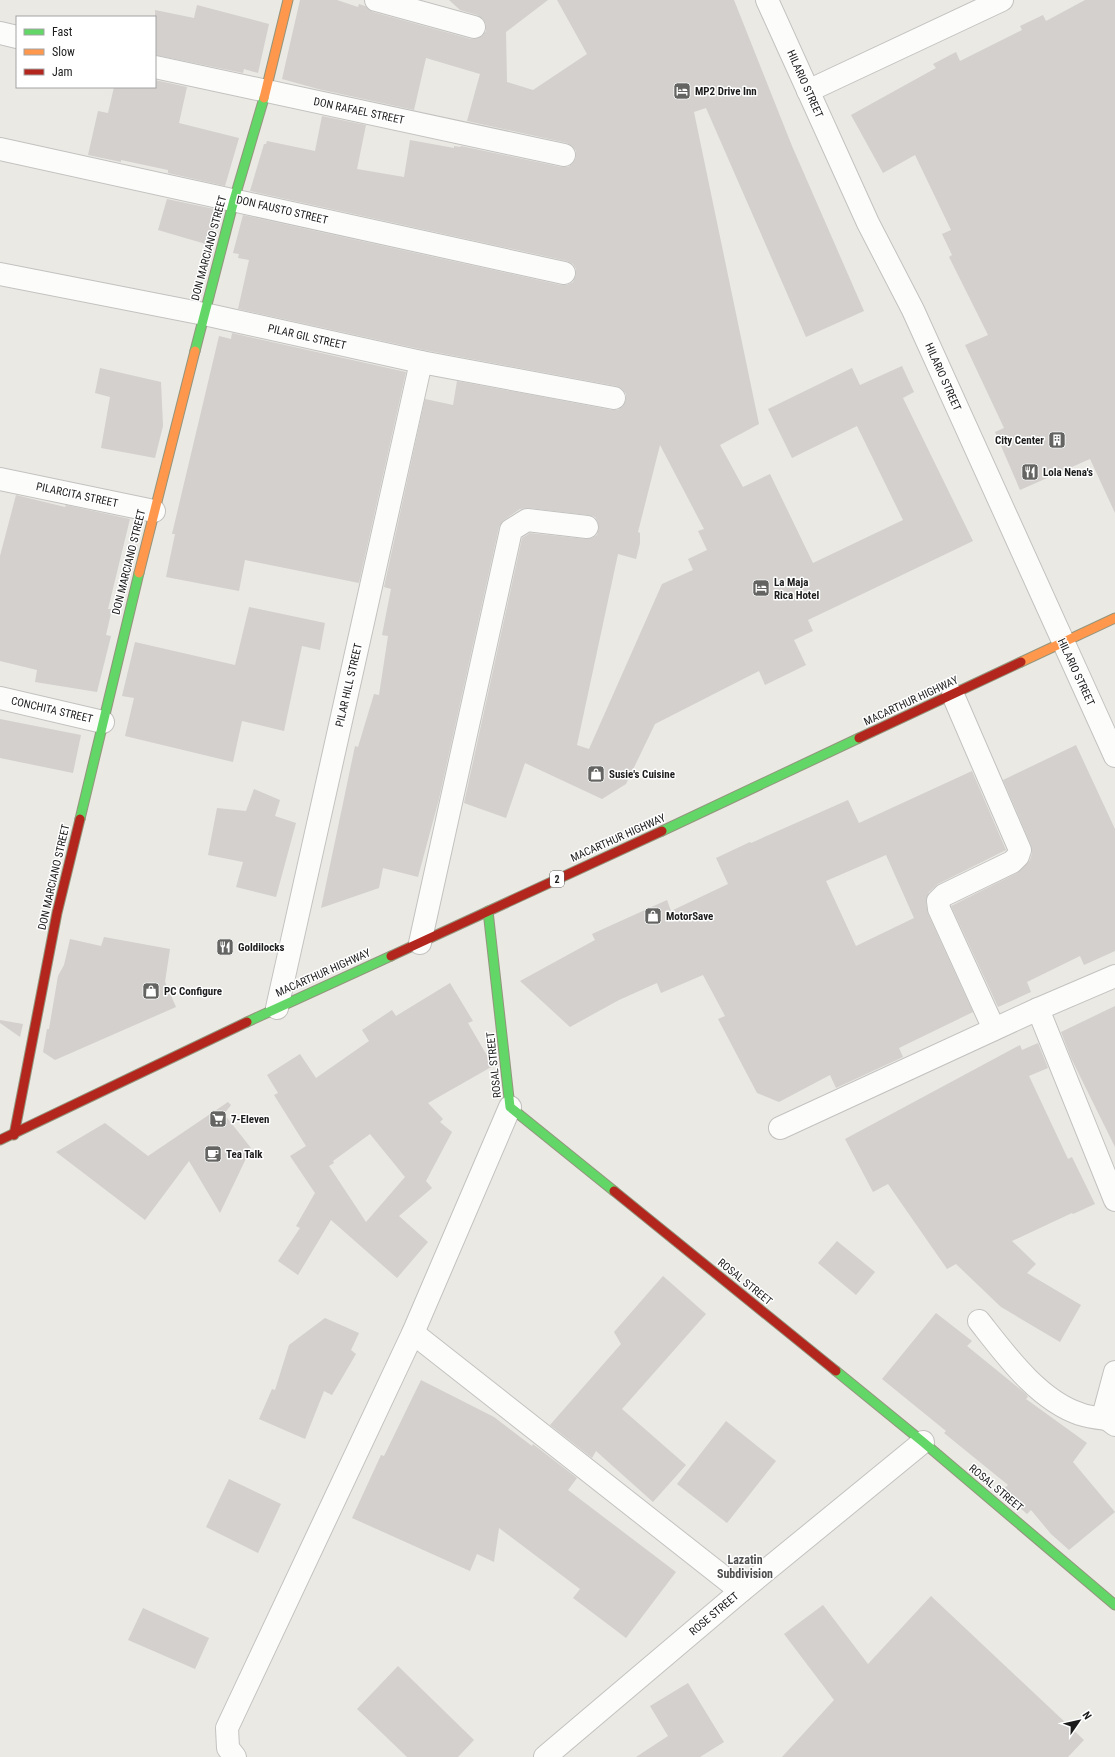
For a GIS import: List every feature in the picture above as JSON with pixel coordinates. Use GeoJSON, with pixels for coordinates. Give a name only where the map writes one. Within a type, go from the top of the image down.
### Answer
{"type":"FeatureCollection","features":[{"type":"Feature","properties":{"kind":"main road","name":"DON MARCIANO STREET"},"geometry":{"type":"LineString","coordinates":[[14,1135],[57,914],[103,722],[204,314],[234,200],[266,91],[288,0]]}},
{"type":"Feature","properties":{"kind":"main road","name":"MACARTHUR HIGHWAY"},"geometry":{"type":"LineString","coordinates":[[0,1140],[14,1135],[277,1008],[692,817],[1115,618]]}},
{"type":"Feature","properties":{"kind":"main road","name":"ROSAL STREET"},"geometry":{"type":"LineString","coordinates":[[488,910],[510,1107],[923,1442],[1115,1604]]}},
{"type":"Feature","properties":{"kind":"street"},"geometry":{"type":"LineString","coordinates":[[376,0],[474,27]]}},
{"type":"Feature","properties":{"kind":"street","name":"HILARIO STREET"},"geometry":{"type":"LineString","coordinates":[[767,0],[868,222],[913,310],[1115,756]]}},
{"type":"Feature","properties":{"kind":"street"},"geometry":{"type":"LineString","coordinates":[[808,91],[1002,0]]}},
{"type":"Feature","properties":{"kind":"street"},"geometry":{"type":"LineString","coordinates":[[0,33],[16,37]]}},
{"type":"Feature","properties":{"kind":"street","name":"DON RAFAEL STREET"},"geometry":{"type":"LineString","coordinates":[[156,67],[564,155]]}},
{"type":"Feature","properties":{"kind":"street","name":"DON FAUSTO STREET"},"geometry":{"type":"LineString","coordinates":[[0,149],[564,273]]}},
{"type":"Feature","properties":{"kind":"street","name":"PILAR GIL STREET"},"geometry":{"type":"LineString","coordinates":[[0,274],[204,314],[421,362],[614,398]]}},
{"type":"Feature","properties":{"kind":"street","name":"PILAR HILL STREET"},"geometry":{"type":"LineString","coordinates":[[277,1008],[421,362]]}},
{"type":"Feature","properties":{"kind":"street","name":"PILARCITA STREET"},"geometry":{"type":"LineString","coordinates":[[0,479],[154,511]]}},
{"type":"Feature","properties":{"kind":"street"},"geometry":{"type":"LineString","coordinates":[[420,942],[511,530],[527,520],[587,527]]}},
{"type":"Feature","properties":{"kind":"street"},"geometry":{"type":"LineString","coordinates":[[953,695],[1020,850],[1018,856],[1012,862],[944,895],[938,901],[939,908],[994,1029]]}},
{"type":"Feature","properties":{"kind":"street","name":"CONCHITA STREET"},"geometry":{"type":"LineString","coordinates":[[0,698],[103,722]]}},
{"type":"Feature","properties":{"kind":"street"},"geometry":{"type":"LineString","coordinates":[[780,1128],[1038,1009],[1115,976]]}},
{"type":"Feature","properties":{"kind":"street"},"geometry":{"type":"LineString","coordinates":[[1038,1009],[1097,1159],[1115,1200]]}},
{"type":"Feature","properties":{"kind":"street"},"geometry":{"type":"LineString","coordinates":[[235,1757],[228,1748],[227,1728],[413,1333],[510,1107]]}},
{"type":"Feature","properties":{"kind":"street"},"geometry":{"type":"LineString","coordinates":[[979,1321],[1019,1371],[1057,1403],[1081,1415],[1111,1422]]}},
{"type":"Feature","properties":{"kind":"street"},"geometry":{"type":"LineString","coordinates":[[413,1333],[741,1591]]}},
{"type":"Feature","properties":{"kind":"street"},"geometry":{"type":"LineString","coordinates":[[1111,1422],[1104,1413],[1115,1372]]}},
{"type":"Feature","properties":{"kind":"street","name":"ROSE STREET"},"geometry":{"type":"LineString","coordinates":[[545,1757],[741,1591],[923,1442]]}},
{"type":"Feature","properties":{"kind":"building"},"geometry":{"type":"Polygon","coordinates":[[[300,0],[337,0],[358,7],[359,4],[365,6],[373,12],[471,39],[477,39],[486,31],[486,24],[483,19],[477,15],[460,10],[449,0],[548,0],[506,32],[507,82],[533,90],[587,54],[557,0],[734,0],[792,146],[864,311],[806,337],[706,108],[694,112],[759,424],[720,445],[743,487],[770,474],[813,563],[903,520],[857,426],[792,458],[768,409],[852,368],[860,385],[902,366],[914,392],[903,398],[973,541],[808,620],[813,631],[794,640],[806,665],[765,685],[759,671],[655,724],[626,784],[602,799],[525,763],[506,818],[464,803],[522,538],[530,533],[586,539],[597,535],[599,528],[595,517],[588,515],[528,508],[520,509],[504,520],[499,527],[439,799],[418,877],[383,868],[379,888],[321,908],[355,746],[358,747],[374,694],[379,695],[388,636],[382,635],[391,589],[384,587],[425,399],[453,405],[457,381],[612,410],[618,410],[623,406],[626,400],[626,394],[622,389],[616,386],[424,350],[238,309],[249,260],[238,258],[239,254],[233,253],[243,215],[561,285],[567,285],[573,282],[576,275],[576,269],[573,264],[567,261],[250,191],[264,144],[266,144],[267,141],[315,151],[322,116],[366,125],[357,169],[404,177],[410,140],[454,148],[454,146],[461,146],[561,167],[568,167],[573,163],[576,158],[576,151],[567,143],[467,121],[480,74],[426,58],[414,110],[318,89],[282,79],[300,0]],[[660,445],[638,532],[640,533],[640,543],[636,559],[618,554],[577,745],[589,749],[662,584],[693,570],[688,559],[707,550],[698,531],[704,529],[660,445]]]}},
{"type":"Feature","properties":{"kind":"building"},"geometry":{"type":"Polygon","coordinates":[[[1085,0],[1115,0],[1115,513],[1090,459],[1020,490],[995,432],[1004,428],[965,345],[988,335],[949,257],[952,255],[942,234],[951,230],[915,155],[883,173],[851,115],[936,68],[933,64],[956,52],[960,61],[1022,30],[1020,26],[1043,15],[1046,21],[1085,0]]]}},
{"type":"Feature","properties":{"kind":"building"},"geometry":{"type":"Polygon","coordinates":[[[197,5],[269,24],[258,73],[244,69],[243,73],[156,55],[155,10],[194,18],[197,5]]]}},
{"type":"Feature","properties":{"kind":"building"},"geometry":{"type":"Polygon","coordinates":[[[156,80],[187,87],[179,123],[239,138],[225,186],[168,173],[168,170],[88,155],[98,111],[108,113],[114,88],[156,88],[156,80]]]}},
{"type":"Feature","properties":{"kind":"building"},"geometry":{"type":"Polygon","coordinates":[[[167,199],[219,210],[209,245],[158,230],[167,199]]]}},
{"type":"Feature","properties":{"kind":"building"},"geometry":{"type":"Polygon","coordinates":[[[232,333],[406,372],[359,583],[245,560],[239,591],[166,577],[175,534],[172,534],[219,336],[231,339],[232,333]]]}},
{"type":"Feature","properties":{"kind":"building"},"geometry":{"type":"Polygon","coordinates":[[[100,368],[161,382],[163,426],[155,458],[101,448],[110,397],[95,393],[100,368]]]}},
{"type":"Feature","properties":{"kind":"building"},"geometry":{"type":"Polygon","coordinates":[[[16,495],[65,507],[66,505],[130,519],[108,609],[112,609],[106,635],[111,636],[97,692],[35,682],[37,670],[0,661],[0,556],[16,495]]]}},
{"type":"Feature","properties":{"kind":"building"},"geometry":{"type":"Polygon","coordinates":[[[249,607],[325,623],[320,650],[302,646],[284,731],[242,721],[233,762],[125,736],[134,698],[122,696],[135,642],[235,665],[249,607]]]}},
{"type":"Feature","properties":{"kind":"building"},"geometry":{"type":"Polygon","coordinates":[[[0,719],[81,735],[73,773],[0,758],[0,719]]]}},
{"type":"Feature","properties":{"kind":"building"},"geometry":{"type":"Polygon","coordinates":[[[1076,745],[1115,829],[1115,951],[1084,965],[1080,956],[1027,982],[1031,992],[998,1007],[951,906],[1017,873],[1030,860],[1032,853],[1031,845],[1003,780],[1076,745]]]}},
{"type":"Feature","properties":{"kind":"building"},"geometry":{"type":"Polygon","coordinates":[[[972,771],[1006,850],[938,884],[929,892],[926,902],[928,914],[973,1012],[899,1048],[903,1057],[836,1088],[830,1075],[779,1102],[757,1093],[718,1019],[725,1016],[703,975],[661,993],[657,983],[619,1000],[570,1027],[520,981],[595,940],[592,934],[667,900],[671,911],[728,884],[716,858],[750,842],[751,843],[848,800],[859,823],[972,771]],[[886,855],[826,881],[856,946],[914,918],[886,855]]]}},
{"type":"Feature","properties":{"kind":"building"},"geometry":{"type":"Polygon","coordinates":[[[254,789],[280,800],[275,816],[296,823],[276,897],[236,887],[243,862],[208,855],[217,808],[246,811],[254,789]]]}},
{"type":"Feature","properties":{"kind":"building"},"geometry":{"type":"Polygon","coordinates":[[[104,937],[170,949],[165,982],[176,1007],[55,1060],[43,1052],[47,1029],[49,1029],[58,976],[64,965],[70,939],[101,946],[104,937]]]}},
{"type":"Feature","properties":{"kind":"building"},"geometry":{"type":"Polygon","coordinates":[[[450,983],[473,1021],[468,1023],[493,1066],[428,1103],[443,1119],[440,1122],[452,1132],[426,1181],[432,1188],[399,1216],[428,1242],[397,1278],[331,1220],[298,1275],[278,1261],[300,1228],[296,1226],[315,1193],[290,1156],[306,1146],[274,1095],[278,1093],[267,1075],[300,1054],[316,1078],[369,1041],[362,1030],[392,1010],[396,1016],[450,983]],[[370,1134],[333,1161],[334,1163],[329,1166],[366,1222],[405,1177],[370,1134]]]}},
{"type":"Feature","properties":{"kind":"building"},"geometry":{"type":"Polygon","coordinates":[[[1115,1006],[1115,1147],[1071,1058],[1061,1032],[1115,1006]]]}},
{"type":"Feature","properties":{"kind":"building"},"geometry":{"type":"Polygon","coordinates":[[[0,1020],[23,1024],[20,1037],[0,1023],[0,1020]]]}},
{"type":"Feature","properties":{"kind":"building"},"geometry":{"type":"Polygon","coordinates":[[[1038,1043],[1048,1068],[1029,1076],[1068,1159],[1072,1157],[1095,1204],[1012,1241],[1036,1264],[1027,1273],[1081,1305],[1060,1342],[1001,1307],[956,1264],[947,1269],[888,1184],[873,1192],[845,1139],[1020,1045],[1022,1050],[1038,1043]]]}},
{"type":"Feature","properties":{"kind":"building"},"geometry":{"type":"Polygon","coordinates":[[[228,1102],[231,1105],[224,1114],[251,1148],[220,1213],[189,1161],[145,1220],[56,1152],[105,1123],[148,1156],[228,1102]]]}},
{"type":"Feature","properties":{"kind":"building"},"geometry":{"type":"Polygon","coordinates":[[[837,1241],[875,1272],[856,1295],[818,1263],[837,1241]]]}},
{"type":"Feature","properties":{"kind":"building"},"geometry":{"type":"Polygon","coordinates":[[[663,1276],[706,1314],[622,1409],[686,1465],[653,1502],[596,1451],[592,1458],[550,1425],[621,1344],[614,1332],[663,1276]]]}},
{"type":"Feature","properties":{"kind":"building"},"geometry":{"type":"Polygon","coordinates":[[[936,1313],[972,1341],[967,1346],[1026,1394],[1028,1397],[1026,1399],[1087,1443],[1073,1462],[1115,1512],[1069,1550],[1051,1534],[1031,1510],[1027,1514],[1001,1491],[1008,1485],[944,1433],[946,1431],[882,1379],[936,1313]]]}},
{"type":"Feature","properties":{"kind":"building"},"geometry":{"type":"Polygon","coordinates":[[[325,1318],[359,1333],[351,1350],[356,1354],[332,1395],[324,1391],[305,1439],[259,1419],[272,1389],[275,1390],[289,1345],[325,1318]]]}},
{"type":"Feature","properties":{"kind":"building"},"geometry":{"type":"Polygon","coordinates":[[[421,1380],[494,1417],[532,1446],[533,1444],[577,1478],[568,1490],[676,1572],[626,1638],[573,1598],[580,1589],[499,1528],[494,1562],[477,1554],[470,1571],[352,1518],[381,1455],[384,1456],[421,1380]]]}},
{"type":"Feature","properties":{"kind":"building"},"geometry":{"type":"Polygon","coordinates":[[[726,1421],[776,1461],[727,1523],[677,1484],[726,1421]]]}},
{"type":"Feature","properties":{"kind":"building"},"geometry":{"type":"Polygon","coordinates":[[[229,1479],[281,1504],[258,1553],[206,1527],[229,1479]]]}},
{"type":"Feature","properties":{"kind":"building"},"geometry":{"type":"Polygon","coordinates":[[[931,1596],[1084,1740],[1068,1757],[782,1757],[834,1700],[784,1634],[823,1605],[868,1664],[931,1596]]]}},
{"type":"Feature","properties":{"kind":"building"},"geometry":{"type":"Polygon","coordinates":[[[143,1608],[209,1638],[195,1669],[128,1640],[143,1608]]]}},
{"type":"Feature","properties":{"kind":"building"},"geometry":{"type":"Polygon","coordinates":[[[398,1666],[474,1740],[458,1757],[407,1757],[357,1709],[398,1666]]]}},
{"type":"Feature","properties":{"kind":"building"},"geometry":{"type":"Polygon","coordinates":[[[688,1683],[724,1742],[700,1757],[636,1757],[668,1736],[650,1706],[688,1683]]]}},
{"type":"Feature","properties":{"kind":"traffic: fast"},"geometry":{"type":"LineString","coordinates":[[195,351],[234,200],[264,98]]}},
{"type":"Feature","properties":{"kind":"traffic: fast"},"geometry":{"type":"LineString","coordinates":[[80,819],[139,573]]}},
{"type":"Feature","properties":{"kind":"traffic: fast"},"geometry":{"type":"LineString","coordinates":[[662,831],[859,738]]}},
{"type":"Feature","properties":{"kind":"traffic: fast"},"geometry":{"type":"LineString","coordinates":[[488,911],[510,1107],[614,1191]]}},
{"type":"Feature","properties":{"kind":"traffic: fast"},"geometry":{"type":"LineString","coordinates":[[247,1022],[391,956]]}},
{"type":"Feature","properties":{"kind":"traffic: fast"},"geometry":{"type":"LineString","coordinates":[[836,1371],[923,1442],[1115,1605]]}},
{"type":"Feature","properties":{"kind":"traffic: slow"},"geometry":{"type":"LineString","coordinates":[[264,98],[288,0]]}},
{"type":"Feature","properties":{"kind":"traffic: slow"},"geometry":{"type":"LineString","coordinates":[[139,573],[195,351]]}},
{"type":"Feature","properties":{"kind":"traffic: slow"},"geometry":{"type":"LineString","coordinates":[[1021,662],[1115,618]]}},
{"type":"Feature","properties":{"kind":"traffic: jam"},"geometry":{"type":"LineString","coordinates":[[859,738],[1021,662]]}},
{"type":"Feature","properties":{"kind":"traffic: jam"},"geometry":{"type":"LineString","coordinates":[[14,1135],[57,913],[80,819]]}},
{"type":"Feature","properties":{"kind":"traffic: jam"},"geometry":{"type":"LineString","coordinates":[[391,956],[662,831]]}},
{"type":"Feature","properties":{"kind":"traffic: jam"},"geometry":{"type":"LineString","coordinates":[[0,1140],[247,1022]]}},
{"type":"Feature","properties":{"kind":"traffic: jam"},"geometry":{"type":"LineString","coordinates":[[614,1191],[836,1371]]}},
{"type":"Feature","properties":{"kind":"place","name":"MP2 Drive Inn"},"geometry":{"type":"Point","coordinates":[682,91]}},
{"type":"Feature","properties":{"kind":"place","name":"City Center"},"geometry":{"type":"Point","coordinates":[1057,440]}},
{"type":"Feature","properties":{"kind":"place","name":"Lola Nena's"},"geometry":{"type":"Point","coordinates":[1030,472]}},
{"type":"Feature","properties":{"kind":"place","name":"La Maja Rica Hotel"},"geometry":{"type":"Point","coordinates":[761,588]}},
{"type":"Feature","properties":{"kind":"place","name":"Susie's Cuisine"},"geometry":{"type":"Point","coordinates":[596,774]}},
{"type":"Feature","properties":{"kind":"place","name":"MotorSave"},"geometry":{"type":"Point","coordinates":[653,916]}},
{"type":"Feature","properties":{"kind":"place","name":"Goldilocks"},"geometry":{"type":"Point","coordinates":[225,947]}},
{"type":"Feature","properties":{"kind":"place","name":"PC Configure"},"geometry":{"type":"Point","coordinates":[151,991]}},
{"type":"Feature","properties":{"kind":"place","name":"7-Eleven"},"geometry":{"type":"Point","coordinates":[218,1119]}},
{"type":"Feature","properties":{"kind":"place","name":"Tea Talk"},"geometry":{"type":"Point","coordinates":[213,1154]}},
{"type":"Feature","properties":{"kind":"district","name":"Lazatin Subdivision"},"geometry":{"type":"Point","coordinates":[745,1567]}}]}
